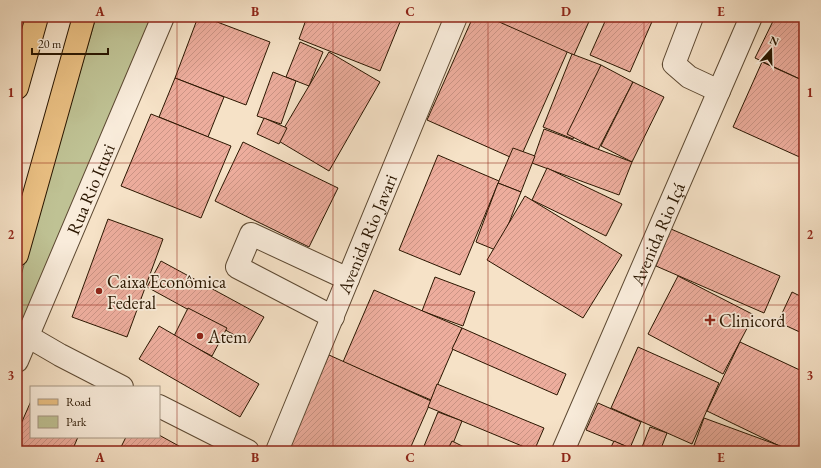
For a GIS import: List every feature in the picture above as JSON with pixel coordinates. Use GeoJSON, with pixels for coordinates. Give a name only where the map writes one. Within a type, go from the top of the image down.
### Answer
{"type":"FeatureCollection","features":[{"type":"Feature","properties":{"kind":"main road"},"geometry":{"type":"LineString","coordinates":[[17,88],[37,17]]}},
{"type":"Feature","properties":{"kind":"main road"},"geometry":{"type":"LineString","coordinates":[[17,255],[84,17]]}},
{"type":"Feature","properties":{"kind":"street","name":"Rua Rio Ituxi"},"geometry":{"type":"LineString","coordinates":[[17,361],[22,333],[163,17]]}},
{"type":"Feature","properties":{"kind":"street","name":"Avenida Rio Javari"},"geometry":{"type":"LineString","coordinates":[[277,451],[456,17]]}},
{"type":"Feature","properties":{"kind":"street"},"geometry":{"type":"LineString","coordinates":[[692,17],[674,64],[689,77],[719,90]]}},
{"type":"Feature","properties":{"kind":"street","name":"Avenida Rio Içá"},"geometry":{"type":"LineString","coordinates":[[563,451],[751,17]]}},
{"type":"Feature","properties":{"kind":"street"},"geometry":{"type":"LineString","coordinates":[[333,317],[237,267],[251,234],[348,279]]}},
{"type":"Feature","properties":{"kind":"street"},"geometry":{"type":"LineString","coordinates":[[22,333],[120,386]]}},
{"type":"Feature","properties":{"kind":"street"},"geometry":{"type":"LineString","coordinates":[[160,407],[248,451]]}},
{"type":"Feature","properties":{"kind":"green space"},"geometry":{"type":"Polygon","coordinates":[[[96,17],[160,17],[36,330],[17,319],[17,289],[96,17]]]}},
{"type":"Feature","properties":{"kind":"building"},"geometry":{"type":"Polygon","coordinates":[[[198,17],[204,17],[270,42],[246,105],[175,78],[198,17]]]}},
{"type":"Feature","properties":{"kind":"building"},"geometry":{"type":"Polygon","coordinates":[[[307,17],[402,17],[380,71],[299,39],[307,17]]]}},
{"type":"Feature","properties":{"kind":"building"},"geometry":{"type":"Polygon","coordinates":[[[473,17],[498,17],[569,48],[519,161],[427,120],[473,17]]]}},
{"type":"Feature","properties":{"kind":"building"},"geometry":{"type":"Polygon","coordinates":[[[488,17],[591,17],[574,55],[488,17]]]}},
{"type":"Feature","properties":{"kind":"building"},"geometry":{"type":"Polygon","coordinates":[[[607,17],[654,17],[630,72],[590,55],[607,17]]]}},
{"type":"Feature","properties":{"kind":"building"},"geometry":{"type":"Polygon","coordinates":[[[775,17],[804,17],[804,81],[755,58],[775,17]]]}},
{"type":"Feature","properties":{"kind":"building"},"geometry":{"type":"Polygon","coordinates":[[[300,42],[323,52],[309,86],[286,77],[300,42]]]}},
{"type":"Feature","properties":{"kind":"building"},"geometry":{"type":"Polygon","coordinates":[[[329,52],[380,82],[329,171],[277,140],[329,52]]]}},
{"type":"Feature","properties":{"kind":"building"},"geometry":{"type":"Polygon","coordinates":[[[572,54],[601,65],[573,139],[543,127],[572,54]]]}},
{"type":"Feature","properties":{"kind":"building"},"geometry":{"type":"Polygon","coordinates":[[[762,62],[804,81],[804,159],[733,127],[762,62]]]}},
{"type":"Feature","properties":{"kind":"building"},"geometry":{"type":"Polygon","coordinates":[[[601,65],[633,82],[598,150],[567,134],[601,65]]]}},
{"type":"Feature","properties":{"kind":"building"},"geometry":{"type":"Polygon","coordinates":[[[273,72],[296,81],[281,124],[257,116],[273,72]]]}},
{"type":"Feature","properties":{"kind":"building"},"geometry":{"type":"Polygon","coordinates":[[[175,78],[224,97],[208,137],[159,117],[175,78]]]}},
{"type":"Feature","properties":{"kind":"building"},"geometry":{"type":"Polygon","coordinates":[[[633,82],[664,97],[632,162],[601,146],[633,82]]]}},
{"type":"Feature","properties":{"kind":"building"},"geometry":{"type":"Polygon","coordinates":[[[151,114],[231,146],[201,218],[121,186],[151,114]]]}},
{"type":"Feature","properties":{"kind":"building"},"geometry":{"type":"Polygon","coordinates":[[[264,118],[287,128],[279,144],[257,134],[264,118]]]}},
{"type":"Feature","properties":{"kind":"building"},"geometry":{"type":"Polygon","coordinates":[[[544,129],[632,162],[619,195],[532,163],[544,129]]]}},
{"type":"Feature","properties":{"kind":"building"},"geometry":{"type":"Polygon","coordinates":[[[243,142],[338,188],[309,247],[215,201],[243,142]]]}},
{"type":"Feature","properties":{"kind":"building"},"geometry":{"type":"Polygon","coordinates":[[[513,148],[535,156],[521,192],[498,183],[513,148]]]}},
{"type":"Feature","properties":{"kind":"building"},"geometry":{"type":"Polygon","coordinates":[[[438,155],[499,181],[460,275],[399,250],[438,155]]]}},
{"type":"Feature","properties":{"kind":"building"},"geometry":{"type":"Polygon","coordinates":[[[547,168],[622,204],[606,236],[532,200],[547,168]]]}},
{"type":"Feature","properties":{"kind":"building"},"geometry":{"type":"Polygon","coordinates":[[[498,183],[521,192],[498,251],[476,242],[498,183]]]}},
{"type":"Feature","properties":{"kind":"building"},"geometry":{"type":"Polygon","coordinates":[[[525,196],[622,255],[583,318],[487,260],[525,196]]]}},
{"type":"Feature","properties":{"kind":"building"},"geometry":{"type":"Polygon","coordinates":[[[108,219],[163,239],[127,337],[72,317],[108,219]]]}},
{"type":"Feature","properties":{"kind":"building"},"geometry":{"type":"Polygon","coordinates":[[[671,229],[780,276],[764,313],[656,266],[671,229]]]}},
{"type":"Feature","properties":{"kind":"building"},"geometry":{"type":"Polygon","coordinates":[[[161,261],[264,317],[249,343],[147,287],[161,261]]]}},
{"type":"Feature","properties":{"kind":"building"},"geometry":{"type":"Polygon","coordinates":[[[678,276],[754,315],[723,374],[648,334],[678,276]]]}},
{"type":"Feature","properties":{"kind":"building"},"geometry":{"type":"Polygon","coordinates":[[[435,277],[475,292],[463,326],[422,311],[435,277]]]}},
{"type":"Feature","properties":{"kind":"building"},"geometry":{"type":"Polygon","coordinates":[[[374,290],[462,328],[431,400],[343,362],[374,290]]]}},
{"type":"Feature","properties":{"kind":"building"},"geometry":{"type":"Polygon","coordinates":[[[792,292],[804,298],[804,334],[778,322],[792,292]]]}},
{"type":"Feature","properties":{"kind":"building"},"geometry":{"type":"Polygon","coordinates":[[[188,308],[227,328],[212,356],[174,336],[188,308]]]}},
{"type":"Feature","properties":{"kind":"building"},"geometry":{"type":"Polygon","coordinates":[[[159,326],[259,384],[240,417],[139,359],[159,326]]]}},
{"type":"Feature","properties":{"kind":"building"},"geometry":{"type":"Polygon","coordinates":[[[462,328],[566,374],[557,395],[452,349],[462,328]]]}},
{"type":"Feature","properties":{"kind":"building"},"geometry":{"type":"Polygon","coordinates":[[[740,342],[804,372],[804,451],[790,451],[707,411],[740,342]]]}},
{"type":"Feature","properties":{"kind":"building"},"geometry":{"type":"Polygon","coordinates":[[[638,347],[719,383],[692,444],[611,408],[638,347]]]}},
{"type":"Feature","properties":{"kind":"building"},"geometry":{"type":"Polygon","coordinates":[[[329,355],[431,401],[409,451],[286,451],[329,355]]]}},
{"type":"Feature","properties":{"kind":"building"},"geometry":{"type":"Polygon","coordinates":[[[437,384],[544,428],[534,451],[428,407],[437,384]]]}},
{"type":"Feature","properties":{"kind":"building"},"geometry":{"type":"Polygon","coordinates":[[[30,403],[30,438],[78,438],[72,451],[17,451],[17,433],[30,403]]]}},
{"type":"Feature","properties":{"kind":"building"},"geometry":{"type":"Polygon","coordinates":[[[598,403],[641,422],[630,448],[586,430],[598,403]]]}},
{"type":"Feature","properties":{"kind":"building"},"geometry":{"type":"Polygon","coordinates":[[[438,412],[462,421],[450,451],[422,451],[438,412]]]}},
{"type":"Feature","properties":{"kind":"building"},"geometry":{"type":"Polygon","coordinates":[[[704,418],[794,451],[692,451],[704,418]]]}},
{"type":"Feature","properties":{"kind":"building"},"geometry":{"type":"Polygon","coordinates":[[[650,427],[667,433],[660,451],[651,451],[642,447],[650,427]]]}},
{"type":"Feature","properties":{"kind":"building"},"geometry":{"type":"Polygon","coordinates":[[[160,436],[188,451],[119,451],[126,438],[160,438],[160,436]]]}},
{"type":"Feature","properties":{"kind":"building"},"geometry":{"type":"Polygon","coordinates":[[[452,441],[472,451],[447,451],[452,441]]]}},
{"type":"Feature","properties":{"kind":"building"},"geometry":{"type":"Polygon","coordinates":[[[614,441],[630,448],[636,451],[609,451],[614,441]]]}},
{"type":"Feature","properties":{"kind":"place","name":"Caixa Econômica Federal"},"geometry":{"type":"Point","coordinates":[99,291]}},
{"type":"Feature","properties":{"kind":"place","name":"Clinicord"},"geometry":{"type":"Point","coordinates":[710,320]}},
{"type":"Feature","properties":{"kind":"place","name":"Atem"},"geometry":{"type":"Point","coordinates":[200,336]}}]}
